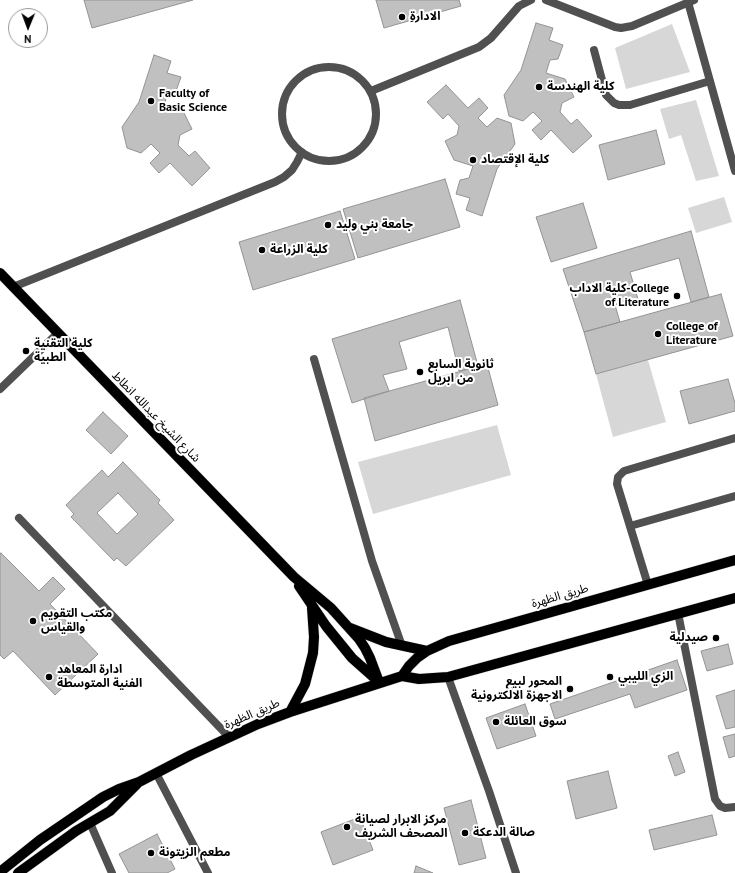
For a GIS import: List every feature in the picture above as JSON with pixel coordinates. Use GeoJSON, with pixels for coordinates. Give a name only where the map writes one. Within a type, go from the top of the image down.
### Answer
{"type":"FeatureCollection","features":[{"type":"Feature","properties":{"kind":"main road","name":"شارع الشيخ عبدالله انطاط"},"geometry":{"type":"LineString","coordinates":[[0,273],[294,577],[331,608],[359,639],[365,648],[379,682]]}},
{"type":"Feature","properties":{"kind":"main road","name":"طريق الظهرة"},"geometry":{"type":"LineString","coordinates":[[402,676],[409,666],[427,651],[449,641],[735,560]]}},
{"type":"Feature","properties":{"kind":"main road","name":"شارع الشيخ عبدالله انطاط"},"geometry":{"type":"LineString","coordinates":[[294,577],[312,606],[352,658],[379,682]]}},
{"type":"Feature","properties":{"kind":"main road","name":"طريق الظهرة"},"geometry":{"type":"LineString","coordinates":[[0,872],[40,840],[71,818],[119,789],[139,782],[229,738],[290,712],[379,682],[402,676],[420,679],[448,677],[735,598]]}},
{"type":"Feature","properties":{"kind":"main road"},"geometry":{"type":"LineString","coordinates":[[290,712],[305,684],[313,653],[314,637],[312,606]]}},
{"type":"Feature","properties":{"kind":"main road"},"geometry":{"type":"LineString","coordinates":[[348,627],[402,646],[427,651]]}},
{"type":"Feature","properties":{"kind":"main road","name":"طريق الظهرة"},"geometry":{"type":"LineString","coordinates":[[18,873],[44,853],[110,811],[139,782]]}},
{"type":"Feature","properties":{"kind":"street"},"geometry":{"type":"LineString","coordinates":[[371,91],[479,47],[491,38],[519,6],[531,0]]}},
{"type":"Feature","properties":{"kind":"street"},"geometry":{"type":"LineString","coordinates":[[546,0],[615,28],[632,26],[691,1],[710,81],[735,171]]}},
{"type":"Feature","properties":{"kind":"street"},"geometry":{"type":"LineString","coordinates":[[594,50],[606,95],[614,103],[619,105],[630,105],[710,81]]}},
{"type":"Feature","properties":{"kind":"street"},"geometry":{"type":"LineString","coordinates":[[326,67],[337,68],[356,76],[371,91],[375,106],[376,122],[368,141],[361,149],[352,155],[332,161],[321,161],[311,158],[302,152],[294,146],[288,137],[282,117],[282,106],[285,96],[291,87],[306,73],[326,67]]}},
{"type":"Feature","properties":{"kind":"street"},"geometry":{"type":"LineString","coordinates":[[13,287],[275,182],[292,170],[298,162],[302,152]]}},
{"type":"Feature","properties":{"kind":"street"},"geometry":{"type":"LineString","coordinates":[[0,389],[58,333]]}},
{"type":"Feature","properties":{"kind":"street"},"geometry":{"type":"LineString","coordinates":[[314,359],[372,562],[402,646]]}},
{"type":"Feature","properties":{"kind":"street"},"geometry":{"type":"LineString","coordinates":[[648,585],[617,484],[618,477],[624,472],[735,438]]}},
{"type":"Feature","properties":{"kind":"street"},"geometry":{"type":"LineString","coordinates":[[630,526],[735,496]]}},
{"type":"Feature","properties":{"kind":"street"},"geometry":{"type":"LineString","coordinates":[[19,518],[229,738]]}},
{"type":"Feature","properties":{"kind":"street"},"geometry":{"type":"LineString","coordinates":[[678,613],[715,799],[720,806],[725,808],[735,807]]}},
{"type":"Feature","properties":{"kind":"street"},"geometry":{"type":"LineString","coordinates":[[448,677],[489,791],[516,873]]}},
{"type":"Feature","properties":{"kind":"street"},"geometry":{"type":"LineString","coordinates":[[156,773],[208,873]]}},
{"type":"Feature","properties":{"kind":"street"},"geometry":{"type":"LineString","coordinates":[[90,823],[112,873]]}},
{"type":"Feature","properties":{"kind":"shaded area"},"geometry":{"type":"Polygon","coordinates":[[[672,24],[690,72],[626,89],[615,48],[672,24]]]}},
{"type":"Feature","properties":{"kind":"shaded area"},"geometry":{"type":"Polygon","coordinates":[[[696,100],[719,176],[696,181],[681,135],[669,139],[660,109],[696,100]]]}},
{"type":"Feature","properties":{"kind":"shaded area"},"geometry":{"type":"Polygon","coordinates":[[[724,197],[732,222],[696,233],[688,208],[724,197]]]}},
{"type":"Feature","properties":{"kind":"shaded area"},"geometry":{"type":"Polygon","coordinates":[[[648,360],[666,422],[613,437],[596,374],[648,360]]]}},
{"type":"Feature","properties":{"kind":"shaded area"},"geometry":{"type":"Polygon","coordinates":[[[497,425],[511,475],[373,514],[358,462],[497,425]]]}},
{"type":"Feature","properties":{"kind":"building"},"geometry":{"type":"Polygon","coordinates":[[[84,0],[193,0],[92,28],[84,0]]]}},
{"type":"Feature","properties":{"kind":"building","name":"ِالادارة"},"geometry":{"type":"Polygon","coordinates":[[[376,0],[459,0],[461,6],[384,28],[376,0]]]}},
{"type":"Feature","properties":{"kind":"building","name":"كلية الهندسة"},"geometry":{"type":"Polygon","coordinates":[[[536,23],[553,28],[549,40],[563,45],[558,59],[550,60],[546,73],[565,79],[574,97],[562,103],[560,112],[571,124],[577,119],[592,136],[573,153],[551,130],[541,140],[532,130],[542,121],[533,112],[523,121],[509,116],[504,95],[521,70],[536,23]]]}},
{"type":"Feature","properties":{"kind":"building"},"geometry":{"type":"Polygon","coordinates":[[[154,55],[171,61],[167,73],[181,77],[176,91],[168,93],[164,105],[183,111],[192,129],[180,135],[178,145],[189,156],[195,151],[210,168],[192,186],[170,163],[159,173],[150,163],[160,153],[151,144],[141,153],[127,148],[122,127],[139,102],[154,55]]]}},
{"type":"Feature","properties":{"kind":"building"},"geometry":{"type":"Polygon","coordinates":[[[446,85],[468,108],[479,98],[488,108],[478,118],[487,127],[497,118],[511,123],[515,144],[497,169],[482,216],[466,210],[470,198],[456,194],[460,180],[469,178],[473,166],[454,160],[445,141],[457,135],[459,126],[448,114],[443,119],[427,102],[446,85]]]}},
{"type":"Feature","properties":{"kind":"building"},"geometry":{"type":"Polygon","coordinates":[[[656,130],[665,164],[608,180],[599,145],[656,130]]]}},
{"type":"Feature","properties":{"kind":"building"},"geometry":{"type":"Polygon","coordinates":[[[445,179],[460,227],[358,258],[343,209],[445,179]]]}},
{"type":"Feature","properties":{"kind":"building"},"geometry":{"type":"Polygon","coordinates":[[[583,203],[597,248],[551,262],[536,217],[583,203]]]}},
{"type":"Feature","properties":{"kind":"building"},"geometry":{"type":"Polygon","coordinates":[[[340,211],[355,259],[253,290],[239,242],[340,211]]]}},
{"type":"Feature","properties":{"kind":"building"},"geometry":{"type":"Polygon","coordinates":[[[691,231],[709,297],[691,302],[679,258],[630,272],[638,299],[615,305],[620,322],[584,332],[563,269],[691,231]]]}},
{"type":"Feature","properties":{"kind":"building","name":"College of Literature"},"geometry":{"type":"Polygon","coordinates":[[[721,294],[733,336],[596,374],[584,332],[721,294]]]}},
{"type":"Feature","properties":{"kind":"building"},"geometry":{"type":"Polygon","coordinates":[[[460,300],[478,366],[459,371],[448,327],[399,342],[407,369],[383,375],[389,391],[352,403],[332,339],[460,300]]]}},
{"type":"Feature","properties":{"kind":"building"},"geometry":{"type":"Polygon","coordinates":[[[487,364],[498,405],[375,441],[364,398],[487,364]]]}},
{"type":"Feature","properties":{"kind":"building"},"geometry":{"type":"Polygon","coordinates":[[[728,379],[735,403],[735,411],[689,424],[680,391],[728,379]]]}},
{"type":"Feature","properties":{"kind":"building"},"geometry":{"type":"Polygon","coordinates":[[[103,412],[128,436],[111,454],[86,430],[103,412]]]}},
{"type":"Feature","properties":{"kind":"building"},"geometry":{"type":"Polygon","coordinates":[[[123,462],[160,500],[158,503],[174,520],[126,566],[117,558],[114,561],[71,517],[74,514],[66,505],[102,470],[108,477],[123,462]],[[118,493],[97,513],[117,534],[138,514],[118,493]]]}},
{"type":"Feature","properties":{"kind":"building","name":"مكتب التقويم والقياس"},"geometry":{"type":"Polygon","coordinates":[[[1,553],[39,591],[53,577],[65,589],[50,604],[98,654],[55,695],[13,651],[4,659],[0,655],[1,553]]]}},
{"type":"Feature","properties":{"kind":"building"},"geometry":{"type":"Polygon","coordinates":[[[728,644],[733,664],[707,671],[701,651],[728,644]]]}},
{"type":"Feature","properties":{"kind":"building"},"geometry":{"type":"Polygon","coordinates":[[[677,660],[687,690],[635,708],[630,694],[555,719],[550,704],[677,660]]]}},
{"type":"Feature","properties":{"kind":"building"},"geometry":{"type":"Polygon","coordinates":[[[735,690],[735,727],[726,729],[716,696],[735,690]]]}},
{"type":"Feature","properties":{"kind":"building"},"geometry":{"type":"Polygon","coordinates":[[[525,704],[536,736],[497,749],[486,718],[525,704]]]}},
{"type":"Feature","properties":{"kind":"building"},"geometry":{"type":"Polygon","coordinates":[[[735,734],[735,756],[729,758],[723,737],[735,734]]]}},
{"type":"Feature","properties":{"kind":"building"},"geometry":{"type":"Polygon","coordinates":[[[678,752],[685,772],[675,776],[668,756],[678,752]]]}},
{"type":"Feature","properties":{"kind":"building"},"geometry":{"type":"Polygon","coordinates":[[[608,771],[617,808],[576,819],[567,781],[608,771]]]}},
{"type":"Feature","properties":{"kind":"building","name":"صالة الدعكة"},"geometry":{"type":"Polygon","coordinates":[[[471,800],[486,858],[459,865],[444,808],[471,800]]]}},
{"type":"Feature","properties":{"kind":"building"},"geometry":{"type":"Polygon","coordinates":[[[712,815],[717,835],[654,850],[649,830],[712,815]]]}},
{"type":"Feature","properties":{"kind":"building"},"geometry":{"type":"Polygon","coordinates":[[[360,817],[373,850],[333,865],[321,832],[360,817]]]}},
{"type":"Feature","properties":{"kind":"building"},"geometry":{"type":"Polygon","coordinates":[[[157,834],[175,869],[167,873],[129,873],[119,854],[157,834]]]}},
{"type":"Feature","properties":{"kind":"building"},"geometry":{"type":"Polygon","coordinates":[[[416,866],[433,873],[414,873],[416,866]]]}},
{"type":"Feature","properties":{"kind":"place","name":"ِالادارة"},"geometry":{"type":"Point","coordinates":[402,17]}},
{"type":"Feature","properties":{"kind":"place","name":"كلية الهندسة"},"geometry":{"type":"Point","coordinates":[539,87]}},
{"type":"Feature","properties":{"kind":"place","name":"Faculty of Basic Science"},"geometry":{"type":"Point","coordinates":[151,101]}},
{"type":"Feature","properties":{"kind":"place","name":"كلية الإقتصاد"},"geometry":{"type":"Point","coordinates":[473,160]}},
{"type":"Feature","properties":{"kind":"place","name":"جامعة بني وليد"},"geometry":{"type":"Point","coordinates":[328,225]}},
{"type":"Feature","properties":{"kind":"place","name":"كلية الزراعة"},"geometry":{"type":"Point","coordinates":[262,250]}},
{"type":"Feature","properties":{"kind":"place","name":"كلية الاداب-College of Literature"},"geometry":{"type":"Point","coordinates":[677,296]}},
{"type":"Feature","properties":{"kind":"place","name":"College of Literature"},"geometry":{"type":"Point","coordinates":[658,334]}},
{"type":"Feature","properties":{"kind":"place","name":"كلية التقنية الطبية"},"geometry":{"type":"Point","coordinates":[26,351]}},
{"type":"Feature","properties":{"kind":"place","name":"ثانوية السابع من ابريل"},"geometry":{"type":"Point","coordinates":[420,372]}},
{"type":"Feature","properties":{"kind":"place","name":"مكتب التقويم والقياس"},"geometry":{"type":"Point","coordinates":[33,621]}},
{"type":"Feature","properties":{"kind":"place","name":"صيدلية"},"geometry":{"type":"Point","coordinates":[716,638]}},
{"type":"Feature","properties":{"kind":"place","name":"ادارة المعاهد الفنية المتوسطة"},"geometry":{"type":"Point","coordinates":[49,677]}},
{"type":"Feature","properties":{"kind":"place","name":"الزي الليبي"},"geometry":{"type":"Point","coordinates":[610,677]}},
{"type":"Feature","properties":{"kind":"place","name":"المحور لبيع الاجهزة الالكترونية"},"geometry":{"type":"Point","coordinates":[570,689]}},
{"type":"Feature","properties":{"kind":"place","name":"سوق العائلة"},"geometry":{"type":"Point","coordinates":[496,722]}},
{"type":"Feature","properties":{"kind":"place","name":"مركز الابرار لصيانة المصحف الشريف"},"geometry":{"type":"Point","coordinates":[347,827]}},
{"type":"Feature","properties":{"kind":"place","name":"صالة الدعكة"},"geometry":{"type":"Point","coordinates":[465,833]}},
{"type":"Feature","properties":{"kind":"place","name":"مطعم الزيتونة"},"geometry":{"type":"Point","coordinates":[151,853]}}]}
